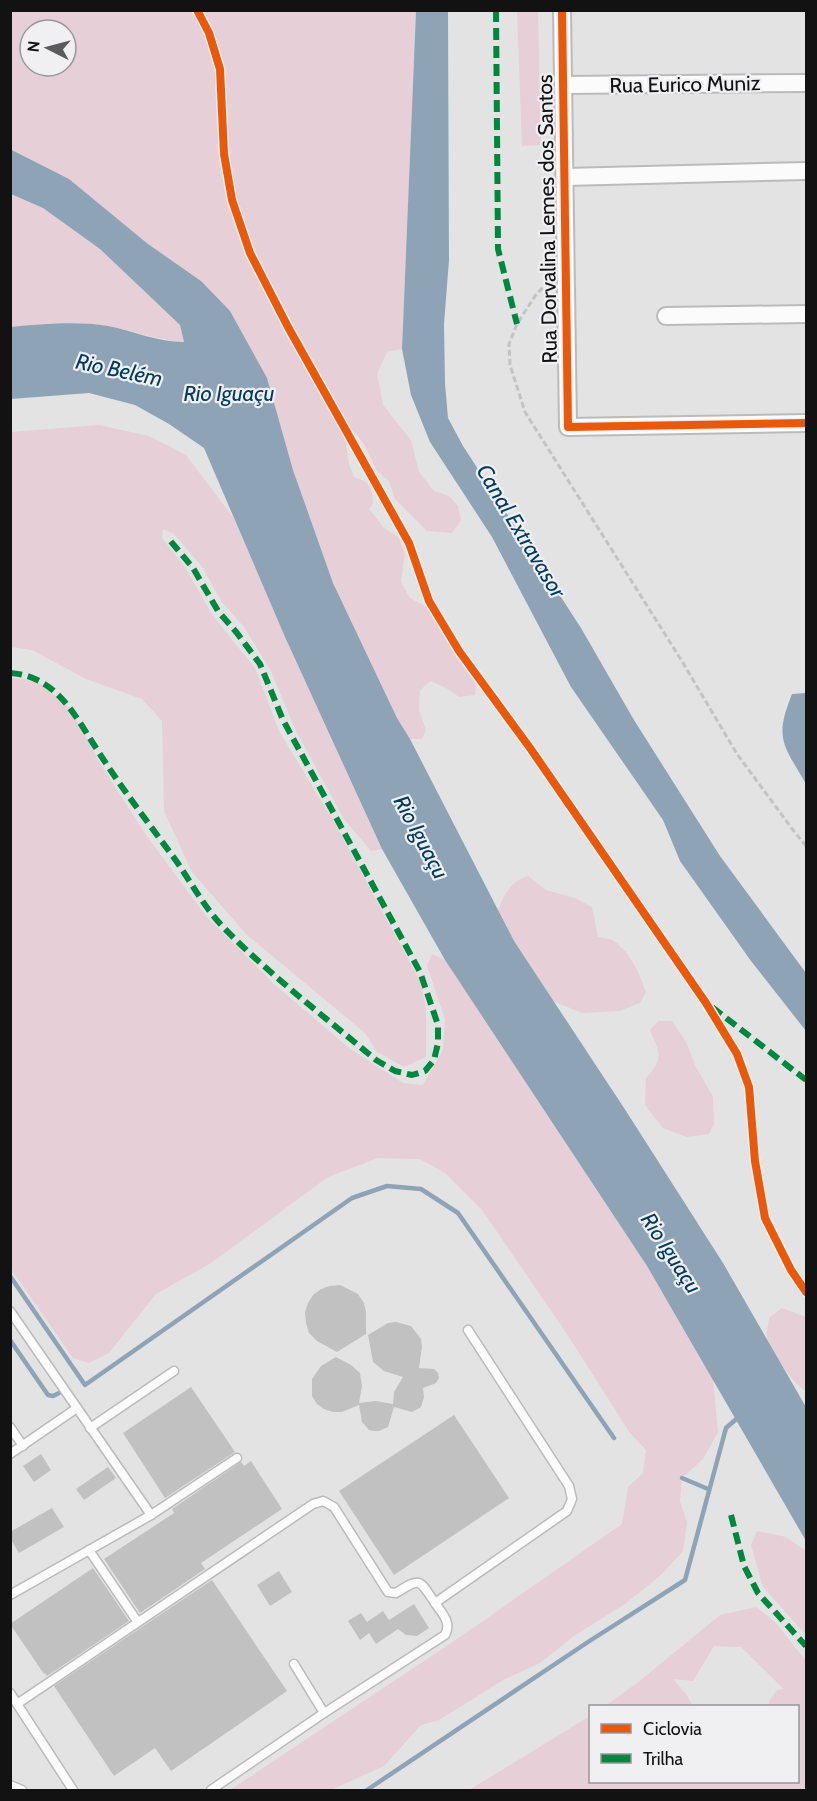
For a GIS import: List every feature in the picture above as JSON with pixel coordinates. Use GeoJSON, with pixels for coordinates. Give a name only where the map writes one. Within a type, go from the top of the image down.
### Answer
{"type":"FeatureCollection","features":[{"type":"Feature","properties":{"kind":"street","name":"Rua Dorvalina Lemes dos Santos"},"geometry":{"type":"LineString","coordinates":[[562,10],[568,428],[807,423]]}},
{"type":"Feature","properties":{"kind":"street","name":"Rua Eurico Muniz"},"geometry":{"type":"LineString","coordinates":[[563,85],[807,83]]}},
{"type":"Feature","properties":{"kind":"street"},"geometry":{"type":"LineString","coordinates":[[565,177],[807,171]]}},
{"type":"Feature","properties":{"kind":"street"},"geometry":{"type":"LineString","coordinates":[[666,316],[807,314]]}},
{"type":"Feature","properties":{"kind":"lane"},"geometry":{"type":"LineString","coordinates":[[10,1311],[151,1515]]}},
{"type":"Feature","properties":{"kind":"lane"},"geometry":{"type":"LineString","coordinates":[[435,1603],[567,1511],[572,1498],[569,1486],[468,1330]]}},
{"type":"Feature","properties":{"kind":"lane"},"geometry":{"type":"LineString","coordinates":[[90,1428],[174,1371]]}},
{"type":"Feature","properties":{"kind":"lane"},"geometry":{"type":"LineString","coordinates":[[10,1454],[76,1408]]}},
{"type":"Feature","properties":{"kind":"lane"},"geometry":{"type":"LineString","coordinates":[[10,1427],[23,1446]]}},
{"type":"Feature","properties":{"kind":"lane"},"geometry":{"type":"LineString","coordinates":[[10,1594],[151,1515],[237,1458]]}},
{"type":"Feature","properties":{"kind":"lane"},"geometry":{"type":"LineString","coordinates":[[17,1704],[313,1504],[323,1501],[334,1507],[388,1592],[396,1593],[418,1581],[448,1623],[448,1630],[445,1635],[324,1713],[211,1791]]}},
{"type":"Feature","properties":{"kind":"lane"},"geometry":{"type":"LineString","coordinates":[[89,1550],[137,1621]]}},
{"type":"Feature","properties":{"kind":"lane"},"geometry":{"type":"LineString","coordinates":[[294,1664],[324,1713]]}},
{"type":"Feature","properties":{"kind":"lane"},"geometry":{"type":"LineString","coordinates":[[10,1693],[73,1791]]}},
{"type":"Feature","properties":{"kind":"lane"},"geometry":{"type":"LineString","coordinates":[[10,1785],[22,1791]]}},
{"type":"Feature","properties":{"kind":"path"},"geometry":{"type":"LineString","coordinates":[[566,277],[545,285],[535,296],[517,324],[509,344],[510,365],[525,412],[680,658],[737,754],[792,830],[807,846]]}},
{"type":"Feature","properties":{"kind":"shaded area"},"geometry":{"type":"Polygon","coordinates":[[[10,11],[416,11],[402,349],[387,352],[377,374],[383,405],[411,440],[419,472],[434,491],[449,496],[458,506],[461,520],[452,533],[427,531],[395,499],[389,481],[377,471],[364,444],[354,431],[346,444],[354,477],[370,486],[373,504],[369,509],[384,528],[398,537],[405,553],[401,582],[410,598],[427,607],[455,655],[476,684],[475,695],[459,697],[431,681],[420,690],[419,710],[426,730],[422,739],[410,739],[397,718],[333,583],[293,470],[267,378],[201,281],[148,244],[69,179],[11,149],[10,11]]]}},
{"type":"Feature","properties":{"kind":"shaded area"},"geometry":{"type":"Polygon","coordinates":[[[517,11],[538,11],[541,145],[522,146],[517,11]]]}},
{"type":"Feature","properties":{"kind":"shaded area"},"geometry":{"type":"Polygon","coordinates":[[[11,194],[43,208],[100,249],[180,325],[184,342],[97,324],[11,327],[11,194]]]}},
{"type":"Feature","properties":{"kind":"shaded area"},"geometry":{"type":"Polygon","coordinates":[[[99,425],[149,436],[186,455],[233,517],[382,849],[371,851],[344,819],[295,729],[270,669],[244,627],[222,602],[203,568],[174,534],[163,529],[162,538],[185,567],[213,616],[255,668],[279,731],[333,820],[421,983],[426,1009],[426,1057],[404,1067],[377,1052],[365,1033],[246,934],[192,872],[164,811],[162,721],[142,699],[86,679],[32,650],[11,647],[11,432],[99,425]]]}},
{"type":"Feature","properties":{"kind":"shaded area"},"geometry":{"type":"Polygon","coordinates":[[[10,677],[39,683],[70,708],[101,765],[146,835],[206,916],[275,985],[349,1048],[403,1083],[423,1085],[443,1050],[445,1019],[427,966],[432,954],[445,960],[647,1266],[713,1378],[718,1432],[703,1459],[682,1478],[680,1501],[687,1522],[683,1551],[661,1575],[625,1604],[574,1636],[540,1663],[505,1679],[439,1720],[421,1725],[384,1766],[331,1790],[230,1790],[463,1635],[622,1524],[628,1487],[643,1473],[646,1450],[630,1433],[567,1334],[482,1210],[445,1173],[420,1159],[378,1158],[328,1177],[211,1263],[156,1294],[109,1353],[89,1363],[73,1358],[11,1269],[10,677]]]}},
{"type":"Feature","properties":{"kind":"shaded area"},"geometry":{"type":"Polygon","coordinates":[[[528,876],[546,890],[575,898],[592,907],[598,937],[610,939],[618,944],[629,956],[637,970],[646,992],[640,1003],[619,1011],[582,1013],[553,1001],[513,941],[498,911],[509,889],[517,881],[528,876]]]}},
{"type":"Feature","properties":{"kind":"shaded area"},"geometry":{"type":"Polygon","coordinates":[[[658,1021],[672,1021],[686,1042],[696,1067],[713,1097],[714,1124],[709,1134],[687,1137],[663,1128],[645,1105],[646,1078],[656,1066],[659,1056],[650,1030],[658,1021]]]}},
{"type":"Feature","properties":{"kind":"shaded area"},"geometry":{"type":"Polygon","coordinates":[[[782,1308],[806,1317],[806,1391],[783,1367],[767,1337],[769,1318],[782,1308]]]}},
{"type":"Feature","properties":{"kind":"shaded area"},"geometry":{"type":"Polygon","coordinates":[[[757,1531],[786,1537],[806,1551],[806,1635],[763,1587],[751,1545],[757,1531]]]}},
{"type":"Feature","properties":{"kind":"shaded area"},"geometry":{"type":"Polygon","coordinates":[[[756,1607],[775,1622],[806,1661],[806,1790],[469,1790],[589,1717],[589,1783],[799,1783],[799,1705],[769,1705],[769,1701],[777,1690],[784,1689],[741,1647],[714,1646],[693,1681],[673,1679],[692,1705],[606,1705],[636,1684],[720,1615],[756,1607]]]}},
{"type":"Feature","properties":{"kind":"water"},"geometry":{"type":"Polygon","coordinates":[[[416,11],[448,11],[449,260],[444,324],[448,418],[463,446],[581,628],[634,720],[720,856],[806,973],[806,1031],[751,961],[680,861],[663,820],[571,687],[492,537],[430,442],[411,395],[402,349],[416,11]]]}},
{"type":"Feature","properties":{"kind":"water","name":"Rio Iguaçu"},"geometry":{"type":"Polygon","coordinates":[[[10,149],[69,179],[148,244],[201,281],[230,311],[267,378],[293,470],[333,583],[397,718],[514,941],[723,1263],[806,1407],[806,1541],[647,1266],[445,960],[382,849],[285,637],[204,448],[169,424],[135,405],[89,393],[11,399],[11,327],[97,324],[165,340],[184,342],[180,325],[100,249],[43,208],[11,194],[10,149]]]}},
{"type":"Feature","properties":{"kind":"water"},"geometry":{"type":"Polygon","coordinates":[[[806,693],[806,784],[787,750],[782,732],[786,709],[792,694],[806,693]]]}},
{"type":"Feature","properties":{"kind":"building"},"geometry":{"type":"Polygon","coordinates":[[[340,1285],[358,1294],[364,1303],[366,1334],[337,1352],[317,1341],[309,1333],[305,1312],[313,1295],[321,1289],[340,1285]]]}},
{"type":"Feature","properties":{"kind":"building"},"geometry":{"type":"Polygon","coordinates":[[[396,1322],[411,1326],[421,1339],[419,1368],[434,1369],[438,1373],[439,1378],[436,1383],[423,1388],[424,1397],[421,1407],[412,1412],[394,1407],[388,1427],[374,1431],[369,1430],[362,1422],[359,1405],[342,1412],[333,1412],[317,1404],[312,1396],[312,1379],[321,1366],[336,1357],[360,1373],[362,1386],[359,1403],[376,1401],[393,1404],[394,1392],[403,1377],[384,1371],[373,1362],[368,1335],[388,1323],[396,1322]]]}},
{"type":"Feature","properties":{"kind":"building"},"geometry":{"type":"Polygon","coordinates":[[[191,1387],[235,1452],[165,1498],[123,1433],[191,1387]]]}},
{"type":"Feature","properties":{"kind":"building"},"geometry":{"type":"Polygon","coordinates":[[[454,1415],[509,1498],[394,1575],[339,1491],[454,1415]]]}},
{"type":"Feature","properties":{"kind":"building"},"geometry":{"type":"Polygon","coordinates":[[[41,1454],[51,1470],[34,1482],[23,1466],[41,1454]]]}},
{"type":"Feature","properties":{"kind":"building"},"geometry":{"type":"Polygon","coordinates":[[[251,1461],[282,1509],[201,1563],[205,1569],[140,1613],[104,1559],[174,1513],[172,1509],[241,1462],[244,1466],[251,1461]]]}},
{"type":"Feature","properties":{"kind":"building"},"geometry":{"type":"Polygon","coordinates":[[[108,1467],[116,1478],[84,1500],[76,1489],[108,1467]]]}},
{"type":"Feature","properties":{"kind":"building"},"geometry":{"type":"Polygon","coordinates":[[[52,1508],[64,1527],[19,1553],[10,1538],[10,1532],[52,1508]]]}},
{"type":"Feature","properties":{"kind":"building"},"geometry":{"type":"Polygon","coordinates":[[[93,1568],[129,1621],[47,1676],[10,1624],[93,1568]]]}},
{"type":"Feature","properties":{"kind":"building"},"geometry":{"type":"Polygon","coordinates":[[[279,1571],[292,1592],[270,1606],[257,1585],[279,1571]]]}},
{"type":"Feature","properties":{"kind":"building"},"geometry":{"type":"Polygon","coordinates":[[[212,1580],[287,1691],[171,1771],[155,1748],[114,1776],[54,1686],[212,1580]]]}},
{"type":"Feature","properties":{"kind":"building"},"geometry":{"type":"Polygon","coordinates":[[[414,1604],[429,1628],[417,1636],[406,1635],[398,1629],[376,1644],[369,1633],[360,1640],[348,1621],[361,1613],[367,1622],[383,1611],[389,1620],[414,1604]]]}},
{"type":"Feature","properties":{"kind":"waterway"},"geometry":{"type":"LineString","coordinates":[[10,1276],[85,1385],[352,1198],[387,1186],[421,1189],[458,1213],[614,1438]]}},
{"type":"Feature","properties":{"kind":"waterway"},"geometry":{"type":"LineString","coordinates":[[10,1340],[48,1395],[53,1396],[59,1393]]}},
{"type":"Feature","properties":{"kind":"waterway"},"geometry":{"type":"LineString","coordinates":[[367,1790],[685,1580],[726,1428],[741,1415]]}},
{"type":"Feature","properties":{"kind":"waterway"},"geometry":{"type":"LineString","coordinates":[[682,1478],[708,1489]]}},
{"type":"Feature","properties":{"kind":"marked path"},"geometry":{"type":"LineString","coordinates":[[496,10],[498,249],[517,324]]}},
{"type":"Feature","properties":{"kind":"marked path"},"geometry":{"type":"LineString","coordinates":[[10,673],[40,682],[63,700],[205,905],[218,922],[243,946],[376,1060],[395,1071],[412,1075],[425,1071],[434,1060],[438,1043],[438,1025],[420,972],[283,720],[260,664],[218,611],[193,568],[168,538]]}},
{"type":"Feature","properties":{"kind":"marked path"},"geometry":{"type":"LineString","coordinates":[[712,1007],[806,1080]]}},
{"type":"Feature","properties":{"kind":"marked path"},"geometry":{"type":"LineString","coordinates":[[731,1515],[744,1566],[758,1593],[806,1646]]}},
{"type":"Feature","properties":{"kind":"cycle path"},"geometry":{"type":"LineString","coordinates":[[197,10],[209,33],[220,69],[224,154],[232,200],[250,253],[288,327],[409,543],[429,601],[459,651],[530,748],[706,1003],[737,1054],[749,1087],[755,1161],[765,1218],[791,1270],[806,1292]]}},
{"type":"Feature","properties":{"kind":"cycle path"},"geometry":{"type":"LineString","coordinates":[[562,10],[568,427],[806,423]]}},
{"type":"Feature","properties":{"kind":"water label","name":"Rio Belém"},"geometry":{"type":"Point","coordinates":[119,370]}},
{"type":"Feature","properties":{"kind":"water label","name":"Canal Extravasor"},"geometry":{"type":"Point","coordinates":[521,531]}}]}
